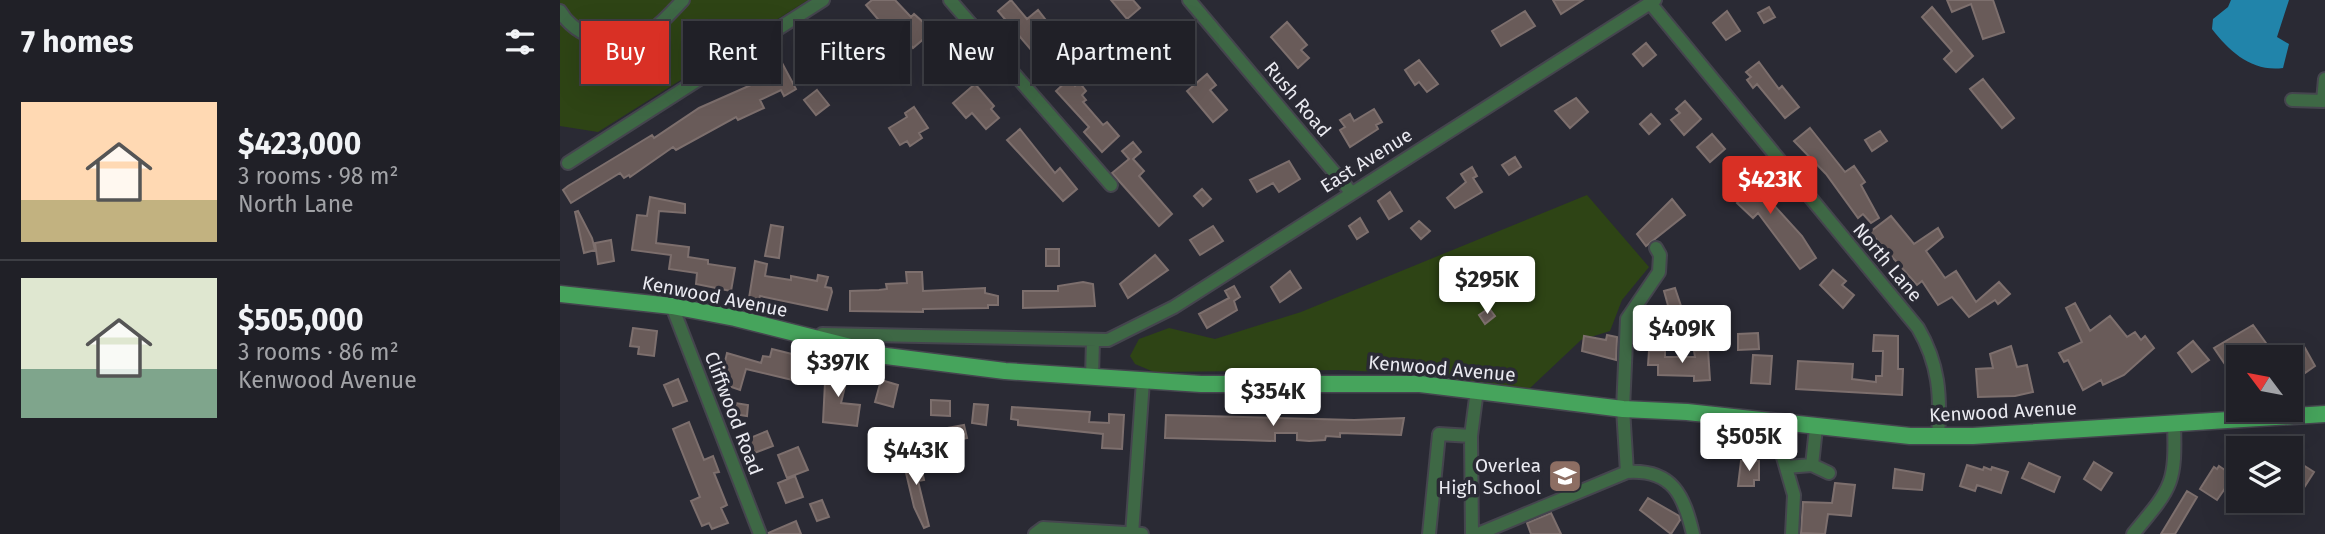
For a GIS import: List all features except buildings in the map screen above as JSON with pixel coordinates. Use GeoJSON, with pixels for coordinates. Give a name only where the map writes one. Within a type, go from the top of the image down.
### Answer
{"type":"FeatureCollection","features":[{"type":"Feature","properties":{"kind":"main road","name":"Kenwood Avenue"},"geometry":{"type":"LineString","coordinates":[[560,294],[672,306],[921,361],[1201,384],[1420,384],[1623,409],[1687,412],[1816,428],[1938,437],[2325,414]]}},
{"type":"Feature","properties":{"kind":"street"},"geometry":{"type":"LineString","coordinates":[[560,11],[565,20],[582,32],[615,44],[644,37],[684,0]]}},
{"type":"Feature","properties":{"kind":"street"},"geometry":{"type":"LineString","coordinates":[[568,163],[823,0]]}},
{"type":"Feature","properties":{"kind":"street"},"geometry":{"type":"LineString","coordinates":[[950,0],[1111,185]]}},
{"type":"Feature","properties":{"kind":"street","name":"Rush Road"},"geometry":{"type":"LineString","coordinates":[[1189,0],[1350,191]]}},
{"type":"Feature","properties":{"kind":"street","name":"East Avenue"},"geometry":{"type":"LineString","coordinates":[[786,330],[831,335],[1108,340],[1131,331],[1174,307],[1350,191],[1574,54],[1652,1]]}},
{"type":"Feature","properties":{"kind":"street","name":"North Lane"},"geometry":{"type":"LineString","coordinates":[[1652,1],[1917,328],[1932,355],[1940,382],[1938,437]]}},
{"type":"Feature","properties":{"kind":"street"},"geometry":{"type":"LineString","coordinates":[[2292,100],[2323,101],[2325,79]]}},
{"type":"Feature","properties":{"kind":"street"},"geometry":{"type":"LineString","coordinates":[[1627,472],[1623,409],[1627,319],[1658,272],[1660,255],[1656,247]]}},
{"type":"Feature","properties":{"kind":"street","name":"Cliffwood Road"},"geometry":{"type":"LineString","coordinates":[[672,306],[760,534]]}},
{"type":"Feature","properties":{"kind":"street"},"geometry":{"type":"LineString","coordinates":[[1092,377],[1093,340]]}},
{"type":"Feature","properties":{"kind":"street"},"geometry":{"type":"LineString","coordinates":[[1132,534],[1143,380]]}},
{"type":"Feature","properties":{"kind":"street"},"geometry":{"type":"LineString","coordinates":[[1472,534],[1471,436],[1477,390]]}},
{"type":"Feature","properties":{"kind":"street"},"geometry":{"type":"LineString","coordinates":[[1773,423],[1794,495],[1792,534]]}},
{"type":"Feature","properties":{"kind":"street"},"geometry":{"type":"LineString","coordinates":[[2133,534],[2161,501],[2173,480],[2174,423]]}},
{"type":"Feature","properties":{"kind":"street"},"geometry":{"type":"LineString","coordinates":[[1812,465],[1816,428]]}},
{"type":"Feature","properties":{"kind":"street"},"geometry":{"type":"LineString","coordinates":[[1429,534],[1438,434],[1471,436]]}},
{"type":"Feature","properties":{"kind":"street"},"geometry":{"type":"LineString","coordinates":[[1786,467],[1812,465],[1829,473]]}},
{"type":"Feature","properties":{"kind":"street"},"geometry":{"type":"LineString","coordinates":[[1478,534],[1627,472],[1649,473],[1675,489],[1686,502],[1693,534]]}},
{"type":"Feature","properties":{"kind":"street"},"geometry":{"type":"LineString","coordinates":[[1035,534],[1043,528],[1142,534]]}},
{"type":"Feature","properties":{"kind":"green space"},"geometry":{"type":"Polygon","coordinates":[[[560,0],[808,0],[775,21],[683,21],[683,79],[598,132],[560,126],[560,0]]]}},
{"type":"Feature","properties":{"kind":"green space"},"geometry":{"type":"Polygon","coordinates":[[[1587,195],[1649,267],[1622,300],[1610,331],[1581,340],[1529,389],[1433,375],[1342,370],[1154,372],[1135,364],[1130,356],[1139,339],[1169,328],[1215,339],[1301,312],[1587,195]]]}},
{"type":"Feature","properties":{"kind":"water"},"geometry":{"type":"Polygon","coordinates":[[[2231,0],[2289,0],[2277,37],[2289,44],[2283,68],[2261,67],[2243,59],[2212,29],[2213,19],[2228,7],[2231,0]]]}},
{"type":"Feature","properties":{"kind":"place","name":"Overlea High School"},"geometry":{"type":"Point","coordinates":[1565,476]}}]}
